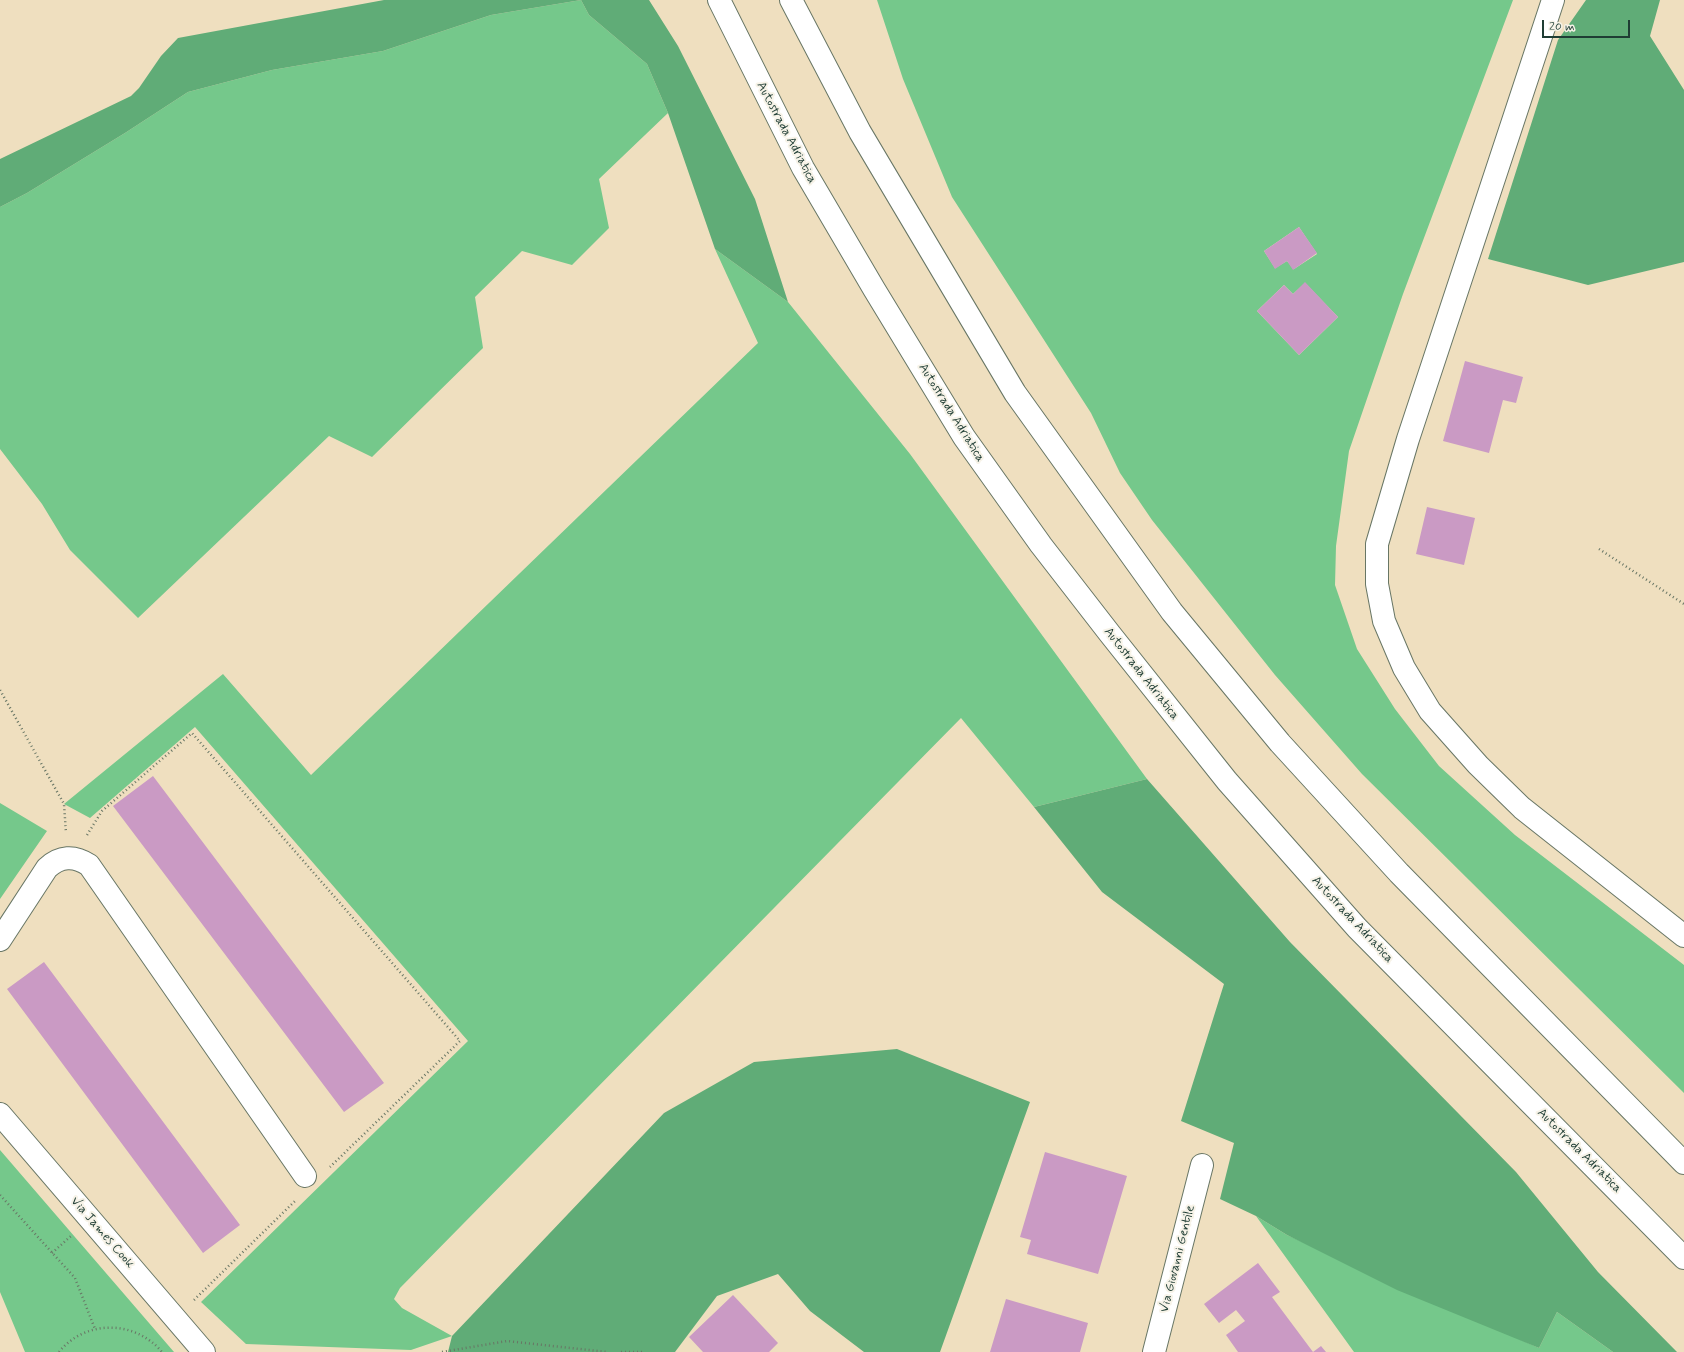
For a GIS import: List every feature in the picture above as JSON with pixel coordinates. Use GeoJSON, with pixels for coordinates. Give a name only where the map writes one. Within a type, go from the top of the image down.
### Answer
{"type":"FeatureCollection","features":[{"type":"Feature","properties":{"kind":"main road","name":"Autostrada Adriatica"},"geometry":{"type":"LineString","coordinates":[[719,0],[803,168],[870,283],[964,437],[1041,546],[1227,781],[1357,928],[1684,1258]]}},
{"type":"Feature","properties":{"kind":"main road"},"geometry":{"type":"LineString","coordinates":[[791,0],[860,132],[1015,393],[1172,612],[1280,743],[1399,873],[1684,1163]]}},
{"type":"Feature","properties":{"kind":"main road"},"geometry":{"type":"LineString","coordinates":[[1553,0],[1408,440],[1377,544],[1377,584],[1384,621],[1404,668],[1434,716],[1478,765],[1522,808],[1684,936]]}},
{"type":"Feature","properties":{"kind":"main road"},"geometry":{"type":"LineString","coordinates":[[0,940],[47,868],[57,861],[67,858],[78,859],[89,865],[303,1186]]}},
{"type":"Feature","properties":{"kind":"main road","name":"Via James Cook"},"geometry":{"type":"LineString","coordinates":[[0,1114],[204,1352]]}},
{"type":"Feature","properties":{"kind":"main road","name":"Via Giovanni Gentile"},"geometry":{"type":"LineString","coordinates":[[1154,1352],[1202,1165]]}},
{"type":"Feature","properties":{"kind":"path"},"geometry":{"type":"LineString","coordinates":[[1598,549],[1684,604]]}},
{"type":"Feature","properties":{"kind":"path"},"geometry":{"type":"LineString","coordinates":[[0,690],[64,804],[67,858]]}},
{"type":"Feature","properties":{"kind":"path"},"geometry":{"type":"LineString","coordinates":[[102,811],[192,733],[460,1041],[329,1169]]}},
{"type":"Feature","properties":{"kind":"path"},"geometry":{"type":"LineString","coordinates":[[175,1318],[303,1186]]}},
{"type":"Feature","properties":{"kind":"path"},"geometry":{"type":"LineString","coordinates":[[0,1195],[74,1278],[95,1329]]}},
{"type":"Feature","properties":{"kind":"path"},"geometry":{"type":"LineString","coordinates":[[59,1352],[76,1337],[95,1329],[116,1327],[136,1332],[154,1343],[162,1352]]}},
{"type":"Feature","properties":{"kind":"path"},"geometry":{"type":"LineString","coordinates":[[442,1352],[507,1341],[606,1352]]}},
{"type":"Feature","properties":{"kind":"path"},"geometry":{"type":"LineString","coordinates":[[621,1352],[642,1352]]}},
{"type":"Feature","properties":{"kind":"green space"},"geometry":{"type":"Polygon","coordinates":[[[384,0],[581,0],[491,15],[383,51],[272,70],[188,92],[125,133],[27,193],[0,207],[0,159],[131,96],[139,88],[161,56],[178,38],[384,0]]]}},
{"type":"Feature","properties":{"kind":"green space"},"geometry":{"type":"Polygon","coordinates":[[[581,0],[589,15],[647,64],[668,113],[599,179],[609,228],[572,265],[522,251],[475,297],[483,348],[372,457],[329,436],[138,618],[70,550],[42,504],[0,449],[0,207],[27,193],[125,133],[188,92],[272,70],[383,51],[491,15],[581,0]]]}},
{"type":"Feature","properties":{"kind":"green space"},"geometry":{"type":"Polygon","coordinates":[[[581,0],[649,0],[678,46],[755,199],[788,302],[715,249],[668,113],[647,64],[589,15],[581,0]]]}},
{"type":"Feature","properties":{"kind":"green space"},"geometry":{"type":"Polygon","coordinates":[[[877,0],[1513,0],[1403,294],[1349,451],[1336,546],[1335,585],[1357,649],[1395,709],[1439,766],[1515,835],[1684,965],[1684,1093],[1362,774],[1275,675],[1152,520],[1120,473],[1091,413],[952,197],[903,79],[877,0]],[[1299,227],[1264,251],[1275,268],[1287,261],[1294,269],[1317,254],[1299,227]],[[1305,283],[1293,294],[1284,285],[1257,311],[1299,355],[1338,317],[1305,283]]]}},
{"type":"Feature","properties":{"kind":"green space"},"geometry":{"type":"Polygon","coordinates":[[[1586,0],[1660,0],[1650,36],[1684,90],[1684,262],[1588,285],[1488,259],[1558,40],[1586,0]]]}},
{"type":"Feature","properties":{"kind":"green space"},"geometry":{"type":"Polygon","coordinates":[[[715,249],[788,302],[910,454],[1147,779],[1034,807],[961,718],[400,1288],[394,1299],[402,1308],[452,1336],[411,1350],[246,1344],[201,1302],[468,1041],[195,727],[90,818],[64,804],[223,674],[311,775],[758,343],[715,249]]]}},
{"type":"Feature","properties":{"kind":"green space"},"geometry":{"type":"Polygon","coordinates":[[[1147,779],[1290,942],[1516,1172],[1598,1272],[1677,1352],[1613,1352],[1557,1312],[1539,1348],[1397,1290],[1287,1235],[1256,1216],[1220,1199],[1234,1143],[1181,1121],[1224,984],[1102,892],[1034,807],[1147,779]]]}},
{"type":"Feature","properties":{"kind":"green space"},"geometry":{"type":"Polygon","coordinates":[[[0,803],[47,831],[0,899],[0,803]]]}},
{"type":"Feature","properties":{"kind":"green space"},"geometry":{"type":"Polygon","coordinates":[[[897,1049],[1030,1102],[940,1352],[864,1352],[810,1311],[778,1274],[717,1296],[675,1352],[448,1352],[452,1336],[664,1113],[754,1062],[897,1049]]]}},
{"type":"Feature","properties":{"kind":"green space"},"geometry":{"type":"Polygon","coordinates":[[[0,1150],[174,1352],[25,1352],[0,1292],[0,1150]]]}},
{"type":"Feature","properties":{"kind":"green space"},"geometry":{"type":"Polygon","coordinates":[[[1256,1216],[1287,1235],[1539,1348],[1557,1312],[1613,1352],[1354,1352],[1256,1216]]]}},
{"type":"Feature","properties":{"kind":"building"},"geometry":{"type":"Polygon","coordinates":[[[1299,227],[1317,253],[1293,270],[1287,261],[1275,269],[1264,251],[1299,227]]]}},
{"type":"Feature","properties":{"kind":"building"},"geometry":{"type":"Polygon","coordinates":[[[1305,282],[1338,317],[1299,355],[1257,311],[1284,285],[1293,294],[1305,282]]]}},
{"type":"Feature","properties":{"kind":"building"},"geometry":{"type":"Polygon","coordinates":[[[1465,361],[1523,377],[1516,403],[1503,400],[1489,453],[1443,441],[1465,361]]]}},
{"type":"Feature","properties":{"kind":"building"},"geometry":{"type":"Polygon","coordinates":[[[1427,507],[1475,518],[1464,565],[1416,554],[1427,507]]]}},
{"type":"Feature","properties":{"kind":"building"},"geometry":{"type":"Polygon","coordinates":[[[153,776],[384,1083],[344,1112],[113,806],[153,776]]]}},
{"type":"Feature","properties":{"kind":"building"},"geometry":{"type":"Polygon","coordinates":[[[44,962],[240,1225],[203,1253],[7,989],[44,962]]]}},
{"type":"Feature","properties":{"kind":"building"},"geometry":{"type":"Polygon","coordinates":[[[1045,1152],[1127,1176],[1098,1274],[1027,1254],[1031,1240],[1020,1237],[1045,1152]]]}},
{"type":"Feature","properties":{"kind":"building"},"geometry":{"type":"Polygon","coordinates":[[[1258,1263],[1280,1292],[1272,1297],[1313,1352],[1238,1352],[1226,1335],[1245,1321],[1236,1310],[1219,1323],[1204,1304],[1258,1263]]]}},
{"type":"Feature","properties":{"kind":"building"},"geometry":{"type":"Polygon","coordinates":[[[733,1295],[778,1343],[769,1352],[703,1352],[689,1337],[733,1295]]]}},
{"type":"Feature","properties":{"kind":"building"},"geometry":{"type":"Polygon","coordinates":[[[1006,1299],[1088,1323],[1080,1352],[990,1352],[1006,1299]]]}},
{"type":"Feature","properties":{"kind":"building"},"geometry":{"type":"Polygon","coordinates":[[[1321,1346],[1326,1352],[1313,1352],[1321,1346]]]}}]}
